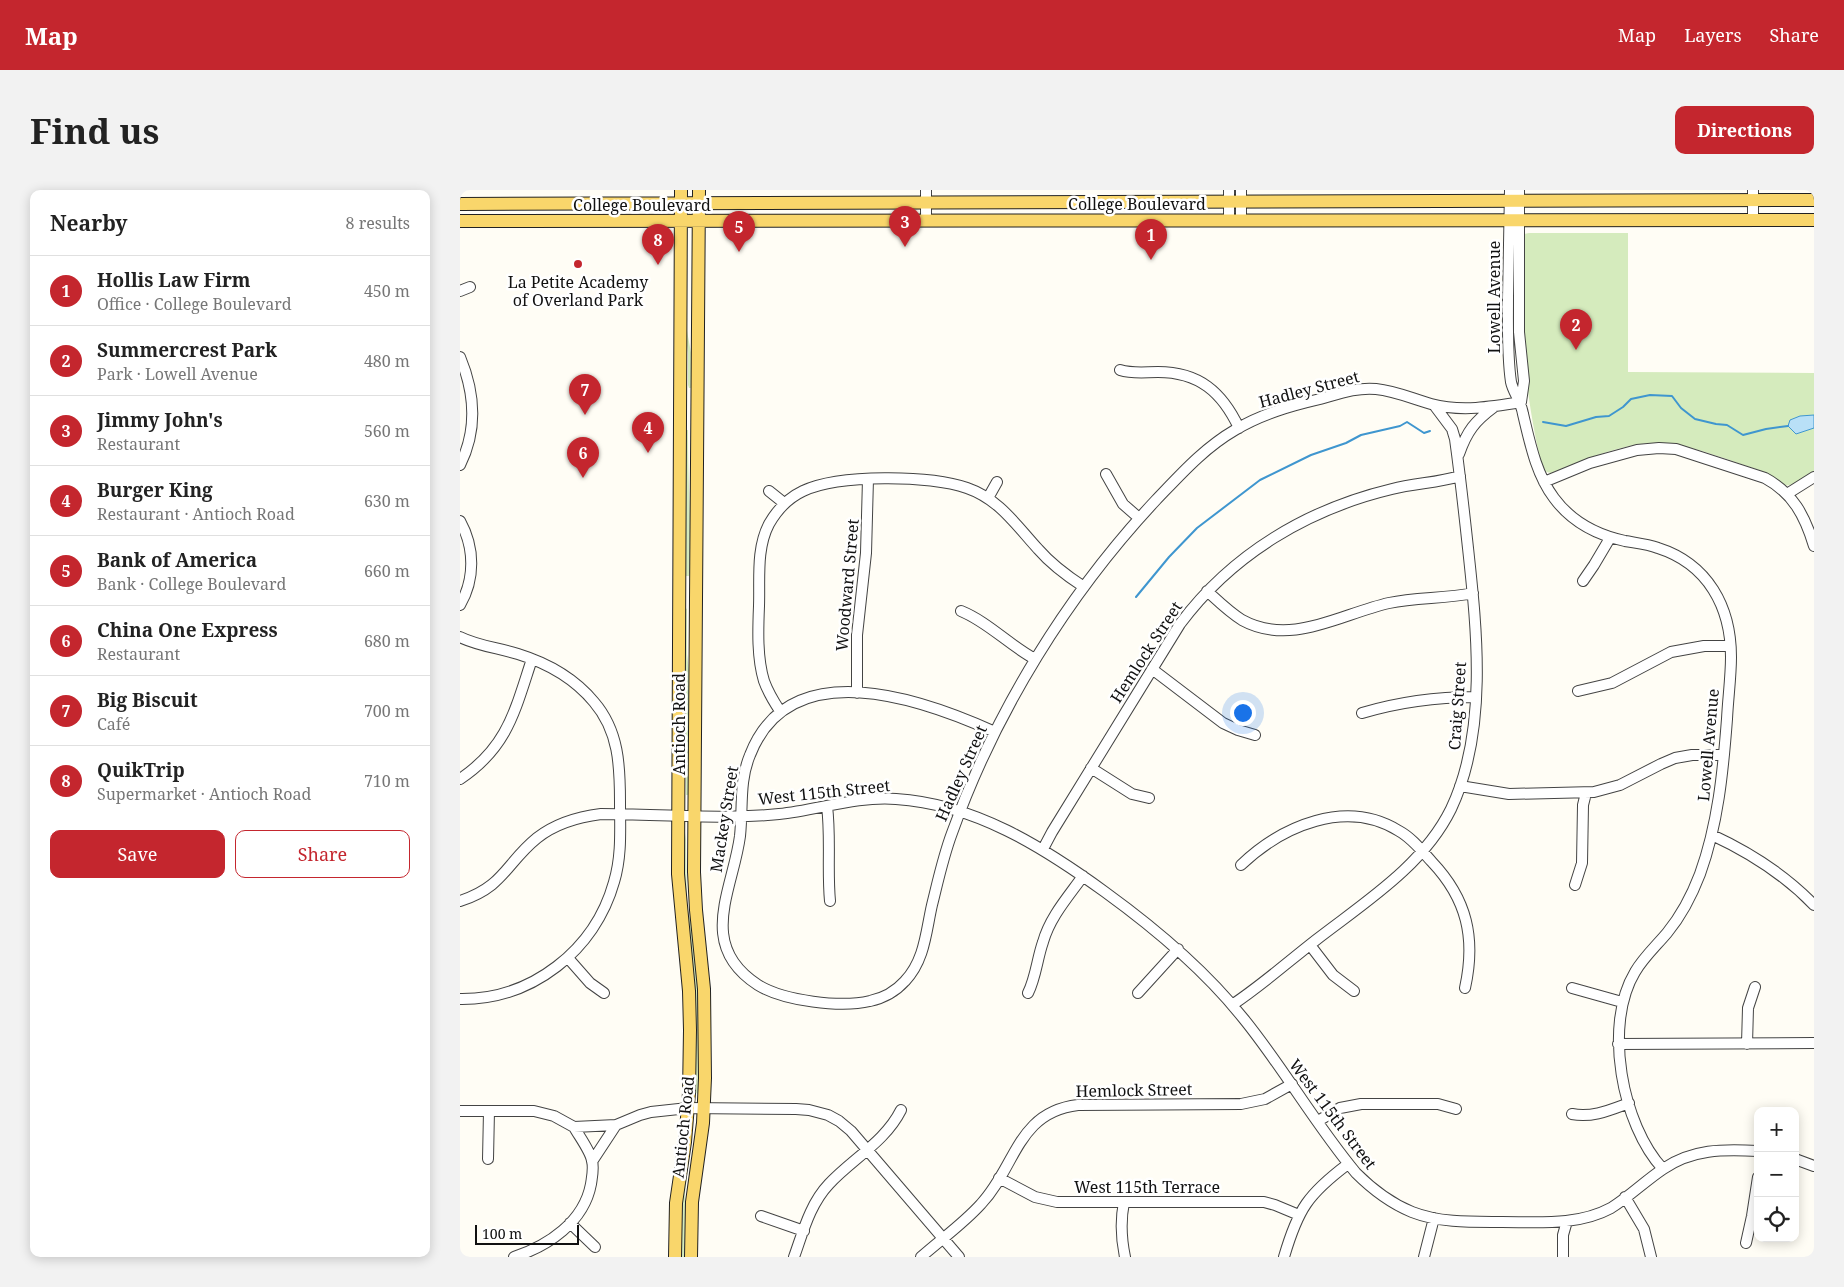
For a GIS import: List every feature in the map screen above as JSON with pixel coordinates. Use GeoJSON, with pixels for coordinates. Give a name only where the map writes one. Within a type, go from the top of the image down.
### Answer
{"type":"FeatureCollection","features":[{"type":"Feature","properties":{"kind":"main road","name":"College Boulevard"},"geometry":{"type":"LineString","coordinates":[[460,204],[680,196],[1753,195],[1814,200]]}},
{"type":"Feature","properties":{"kind":"main road","name":"Antioch Road"},"geometry":{"type":"LineString","coordinates":[[675,1257],[676,1204],[688,1108],[690,999],[679,894],[680,196]]}},
{"type":"Feature","properties":{"kind":"main road","name":"Antioch Road"},"geometry":{"type":"LineString","coordinates":[[691,1257],[692,1202],[704,1108],[705,1005],[694,892],[699,196]]}},
{"type":"Feature","properties":{"kind":"main road","name":"College Boulevard"},"geometry":{"type":"LineString","coordinates":[[460,221],[1814,220]]}},
{"type":"Feature","properties":{"kind":"street","name":"Lowell Avenue"},"geometry":{"type":"LineString","coordinates":[[1514,195],[1509,350],[1512,386],[1521,402],[1532,450],[1544,482],[1558,502],[1575,520],[1610,538],[1668,551],[1694,568],[1710,584],[1722,604],[1729,626],[1730,646],[1724,755],[1719,804],[1712,835],[1700,876],[1688,900],[1669,931],[1638,967],[1628,986],[1622,1002],[1618,1025],[1621,1073],[1629,1103],[1647,1147],[1655,1161],[1663,1169]]}},
{"type":"Feature","properties":{"kind":"street"},"geometry":{"type":"LineString","coordinates":[[1753,195],[1753,220]]}},
{"type":"Feature","properties":{"kind":"street"},"geometry":{"type":"LineString","coordinates":[[926,196],[926,220]]}},
{"type":"Feature","properties":{"kind":"street"},"geometry":{"type":"LineString","coordinates":[[1235,196],[1235,220]]}},
{"type":"Feature","properties":{"kind":"street"},"geometry":{"type":"LineString","coordinates":[[460,357],[471,387],[473,404],[470,438],[460,464]]}},
{"type":"Feature","properties":{"kind":"street"},"geometry":{"type":"LineString","coordinates":[[1120,370],[1138,373],[1172,372],[1200,381],[1221,398],[1238,428]]}},
{"type":"Feature","properties":{"kind":"street","name":"Hadley Street"},"geometry":{"type":"LineString","coordinates":[[816,1001],[856,1003],[871,1001],[890,993],[909,976],[921,954],[941,868],[959,812],[995,732],[1035,658],[1122,536],[1196,458],[1214,443],[1238,428],[1279,410],[1346,392],[1365,389],[1394,392],[1434,405],[1470,408],[1521,402]]}},
{"type":"Feature","properties":{"kind":"street","name":"Craig Street"},"geometry":{"type":"LineString","coordinates":[[1232,1005],[1403,871],[1422,851],[1440,827],[1451,809],[1460,786],[1470,753],[1475,697],[1473,593],[1458,457],[1452,429],[1434,405]]}},
{"type":"Feature","properties":{"kind":"street","name":"Craig Street"},"geometry":{"type":"LineString","coordinates":[[1458,457],[1469,430],[1476,421],[1495,406]]}},
{"type":"Feature","properties":{"kind":"street"},"geometry":{"type":"LineString","coordinates":[[1544,482],[1590,463],[1637,450],[1666,448],[1689,453],[1765,478],[1778,486],[1788,494],[1801,510],[1814,546]]}},
{"type":"Feature","properties":{"kind":"street"},"geometry":{"type":"LineString","coordinates":[[1106,474],[1123,504],[1139,518]]}},
{"type":"Feature","properties":{"kind":"street","name":"Hemlock Street"},"geometry":{"type":"LineString","coordinates":[[1043,849],[1090,768],[1180,624],[1207,591],[1231,568],[1285,530],[1343,503],[1393,488],[1460,476]]}},
{"type":"Feature","properties":{"kind":"street"},"geometry":{"type":"LineString","coordinates":[[1788,494],[1814,477]]}},
{"type":"Feature","properties":{"kind":"street"},"geometry":{"type":"LineString","coordinates":[[995,732],[956,715],[917,702],[884,695],[832,693],[817,695],[802,699],[780,711],[767,688],[762,674],[759,604],[762,545],[770,523],[784,503],[812,487],[826,483],[908,479],[943,482],[970,489],[988,498],[1007,513],[1038,550],[1054,565],[1084,587]]}},
{"type":"Feature","properties":{"kind":"street","name":"Woodward Street"},"geometry":{"type":"LineString","coordinates":[[857,693],[856,635],[866,553],[868,480]]}},
{"type":"Feature","properties":{"kind":"street"},"geometry":{"type":"LineString","coordinates":[[988,498],[997,482]]}},
{"type":"Feature","properties":{"kind":"street"},"geometry":{"type":"LineString","coordinates":[[769,491],[784,503]]}},
{"type":"Feature","properties":{"kind":"street"},"geometry":{"type":"LineString","coordinates":[[460,521],[470,544],[472,566],[469,585],[460,606]]}},
{"type":"Feature","properties":{"kind":"street"},"geometry":{"type":"LineString","coordinates":[[1583,581],[1610,538]]}},
{"type":"Feature","properties":{"kind":"street"},"geometry":{"type":"LineString","coordinates":[[1207,591],[1242,620],[1261,628],[1283,631],[1308,629],[1363,610],[1394,602],[1460,596],[1473,593]]}},
{"type":"Feature","properties":{"kind":"street"},"geometry":{"type":"LineString","coordinates":[[961,611],[980,620],[1007,642],[1035,658]]}},
{"type":"Feature","properties":{"kind":"street"},"geometry":{"type":"LineString","coordinates":[[460,637],[546,665],[585,692],[605,717],[617,748],[620,766],[619,860],[609,900],[590,934],[568,958],[543,976],[508,992],[487,997],[460,999]]}},
{"type":"Feature","properties":{"kind":"street"},"geometry":{"type":"LineString","coordinates":[[1578,691],[1598,688],[1612,683],[1671,652],[1704,646],[1730,646]]}},
{"type":"Feature","properties":{"kind":"street"},"geometry":{"type":"LineString","coordinates":[[460,779],[488,756],[507,730],[532,659]]}},
{"type":"Feature","properties":{"kind":"street"},"geometry":{"type":"LineString","coordinates":[[1152,669],[1223,722],[1238,730],[1255,735]]}},
{"type":"Feature","properties":{"kind":"street"},"geometry":{"type":"LineString","coordinates":[[1362,713],[1424,700],[1475,697]]}},
{"type":"Feature","properties":{"kind":"street","name":"Mackey Street"},"geometry":{"type":"LineString","coordinates":[[780,711],[764,729],[749,757],[741,790],[739,841],[722,914],[725,942],[734,961],[743,972],[760,986],[782,995],[816,1001]]}},
{"type":"Feature","properties":{"kind":"street"},"geometry":{"type":"LineString","coordinates":[[1460,786],[1510,794],[1586,793],[1620,785],[1675,758],[1692,755],[1724,755]]}},
{"type":"Feature","properties":{"kind":"street"},"geometry":{"type":"LineString","coordinates":[[1090,768],[1132,794],[1149,798]]}},
{"type":"Feature","properties":{"kind":"street"},"geometry":{"type":"LineString","coordinates":[[1574,885],[1582,863],[1583,805],[1586,793]]}},
{"type":"Feature","properties":{"kind":"street","name":"West 115th Street"},"geometry":{"type":"LineString","coordinates":[[460,901],[496,883],[536,839],[557,825],[584,816],[620,814],[694,816],[779,814],[858,800],[896,799],[913,801],[959,812],[996,825],[1043,849],[1132,912],[1178,949],[1204,974],[1256,1033],[1348,1164],[1364,1181],[1395,1204],[1421,1215],[1464,1222],[1567,1221],[1610,1208],[1674,1162],[1702,1152],[1723,1149],[1754,1151]]}},
{"type":"Feature","properties":{"kind":"street"},"geometry":{"type":"LineString","coordinates":[[827,806],[830,835],[828,882],[830,901]]}},
{"type":"Feature","properties":{"kind":"street"},"geometry":{"type":"LineString","coordinates":[[1241,865],[1262,847],[1291,830],[1313,822],[1336,816],[1360,816],[1388,824],[1410,839],[1441,871],[1453,888],[1466,919],[1471,952],[1466,988]]}},
{"type":"Feature","properties":{"kind":"street"},"geometry":{"type":"LineString","coordinates":[[1712,835],[1743,849],[1763,861],[1796,887],[1814,905]]}},
{"type":"Feature","properties":{"kind":"street"},"geometry":{"type":"LineString","coordinates":[[1028,993],[1033,984],[1043,941],[1050,924],[1083,876]]}},
{"type":"Feature","properties":{"kind":"street"},"geometry":{"type":"LineString","coordinates":[[1310,945],[1333,975],[1354,991]]}},
{"type":"Feature","properties":{"kind":"street"},"geometry":{"type":"LineString","coordinates":[[1138,993],[1178,949]]}},
{"type":"Feature","properties":{"kind":"street"},"geometry":{"type":"LineString","coordinates":[[568,958],[590,983],[604,993]]}},
{"type":"Feature","properties":{"kind":"street"},"geometry":{"type":"LineString","coordinates":[[1747,1044],[1748,1008],[1755,987]]}},
{"type":"Feature","properties":{"kind":"street"},"geometry":{"type":"LineString","coordinates":[[1572,988],[1622,1002]]}},
{"type":"Feature","properties":{"kind":"street"},"geometry":{"type":"LineString","coordinates":[[1618,1044],[1814,1044]]}},
{"type":"Feature","properties":{"kind":"street","name":"Hemlock Street"},"geometry":{"type":"LineString","coordinates":[[921,1257],[981,1204],[1028,1130],[1047,1114],[1058,1109],[1078,1105],[1241,1104],[1265,1099],[1292,1084]]}},
{"type":"Feature","properties":{"kind":"street"},"geometry":{"type":"LineString","coordinates":[[1572,1114],[1579,1116],[1596,1114],[1629,1103]]}},
{"type":"Feature","properties":{"kind":"street"},"geometry":{"type":"LineString","coordinates":[[1318,1120],[1340,1108],[1353,1105],[1438,1104],[1456,1109]]}},
{"type":"Feature","properties":{"kind":"street"},"geometry":{"type":"LineString","coordinates":[[460,1112],[542,1112],[574,1127],[616,1125],[640,1115],[688,1108],[796,1109],[822,1113],[845,1125],[868,1149],[959,1257]]}},
{"type":"Feature","properties":{"kind":"street"},"geometry":{"type":"LineString","coordinates":[[794,1257],[811,1211],[828,1186],[883,1137],[900,1110]]}},
{"type":"Feature","properties":{"kind":"street"},"geometry":{"type":"LineString","coordinates":[[488,1159],[489,1111]]}},
{"type":"Feature","properties":{"kind":"street"},"geometry":{"type":"LineString","coordinates":[[592,1160],[616,1125]]}},
{"type":"Feature","properties":{"kind":"street"},"geometry":{"type":"LineString","coordinates":[[514,1257],[544,1245],[562,1232],[582,1209],[587,1199],[592,1176],[592,1160],[574,1127]]}},
{"type":"Feature","properties":{"kind":"street"},"geometry":{"type":"LineString","coordinates":[[1799,1160],[1814,1166]]}},
{"type":"Feature","properties":{"kind":"street"},"geometry":{"type":"LineString","coordinates":[[1284,1257],[1299,1215],[1315,1191],[1348,1164]]}},
{"type":"Feature","properties":{"kind":"street","name":"West 115th Terrace"},"geometry":{"type":"LineString","coordinates":[[999,1178],[1027,1194],[1043,1200],[1057,1202],[1264,1202],[1299,1215]]}},
{"type":"Feature","properties":{"kind":"street"},"geometry":{"type":"LineString","coordinates":[[1625,1197],[1644,1229],[1651,1257]]}},
{"type":"Feature","properties":{"kind":"street"},"geometry":{"type":"LineString","coordinates":[[1746,1243],[1755,1197]]}},
{"type":"Feature","properties":{"kind":"street"},"geometry":{"type":"LineString","coordinates":[[1124,1202],[1121,1219],[1125,1257]]}},
{"type":"Feature","properties":{"kind":"street"},"geometry":{"type":"LineString","coordinates":[[761,1216],[804,1231]]}},
{"type":"Feature","properties":{"kind":"street"},"geometry":{"type":"LineString","coordinates":[[1424,1257],[1434,1218]]}},
{"type":"Feature","properties":{"kind":"street"},"geometry":{"type":"LineString","coordinates":[[1563,1257],[1563,1235],[1567,1221]]}},
{"type":"Feature","properties":{"kind":"street"},"geometry":{"type":"LineString","coordinates":[[570,1223],[595,1247]]}},
{"type":"Feature","properties":{"kind":"green space"},"geometry":{"type":"Polygon","coordinates":[[[1628,233],[1628,372],[1814,373],[1814,471],[1794,484],[1785,486],[1770,475],[1759,470],[1715,455],[1692,448],[1655,443],[1640,444],[1609,451],[1551,473],[1544,470],[1541,464],[1527,386],[1522,325],[1524,234],[1628,233]]]}},
{"type":"Feature","properties":{"kind":"green space"},"geometry":{"type":"Polygon","coordinates":[[[685,331],[687,331],[692,358],[691,388],[688,385],[688,353],[685,331]]]}},
{"type":"Feature","properties":{"kind":"green space"},"geometry":{"type":"Polygon","coordinates":[[[685,430],[688,430],[691,569],[689,576],[686,576],[684,571],[685,430]]]}},
{"type":"Feature","properties":{"kind":"green space"},"geometry":{"type":"Polygon","coordinates":[[[684,607],[687,609],[687,654],[690,679],[688,795],[686,795],[684,607]]]}},
{"type":"Feature","properties":{"kind":"green space"},"geometry":{"type":"Polygon","coordinates":[[[683,833],[685,833],[686,839],[687,906],[693,932],[700,1003],[698,1094],[696,1093],[696,1024],[685,924],[683,833]]]}},
{"type":"Feature","properties":{"kind":"green space"},"geometry":{"type":"Polygon","coordinates":[[[692,1129],[685,1194],[685,1257],[678,1257],[680,1201],[692,1129]]]}},
{"type":"Feature","properties":{"kind":"water"},"geometry":{"type":"Polygon","coordinates":[[[1814,415],[1814,428],[1796,434],[1788,426],[1790,420],[1800,416],[1814,415]]]}},
{"type":"Feature","properties":{"kind":"waterway"},"geometry":{"type":"LineString","coordinates":[[1543,422],[1566,426],[1596,417],[1609,416],[1631,399],[1650,395],[1672,396],[1681,408],[1695,419],[1727,425],[1743,435],[1788,426]]}},
{"type":"Feature","properties":{"kind":"waterway"},"geometry":{"type":"LineString","coordinates":[[1136,597],[1169,557],[1197,528],[1260,480],[1311,455],[1346,443],[1361,435],[1400,426],[1407,422],[1424,433],[1430,431]]}},
{"type":"Feature","properties":{"kind":"place","name":"Jimmy John's"},"geometry":{"type":"Point","coordinates":[905,247]}},
{"type":"Feature","properties":{"kind":"place","name":"Bank of America"},"geometry":{"type":"Point","coordinates":[739,252]}},
{"type":"Feature","properties":{"kind":"place","name":"Hollis Law Firm"},"geometry":{"type":"Point","coordinates":[1151,260]}},
{"type":"Feature","properties":{"kind":"place","name":"La Petite Academy of Overland Park"},"geometry":{"type":"Point","coordinates":[578,264]}},
{"type":"Feature","properties":{"kind":"place","name":"QuikTrip"},"geometry":{"type":"Point","coordinates":[658,265]}},
{"type":"Feature","properties":{"kind":"place","name":"Summercrest Park"},"geometry":{"type":"Point","coordinates":[1576,350]}},
{"type":"Feature","properties":{"kind":"place","name":"Big Biscuit"},"geometry":{"type":"Point","coordinates":[585,415]}},
{"type":"Feature","properties":{"kind":"place","name":"Burger King"},"geometry":{"type":"Point","coordinates":[648,453]}},
{"type":"Feature","properties":{"kind":"place","name":"China One Express"},"geometry":{"type":"Point","coordinates":[583,478]}}]}
